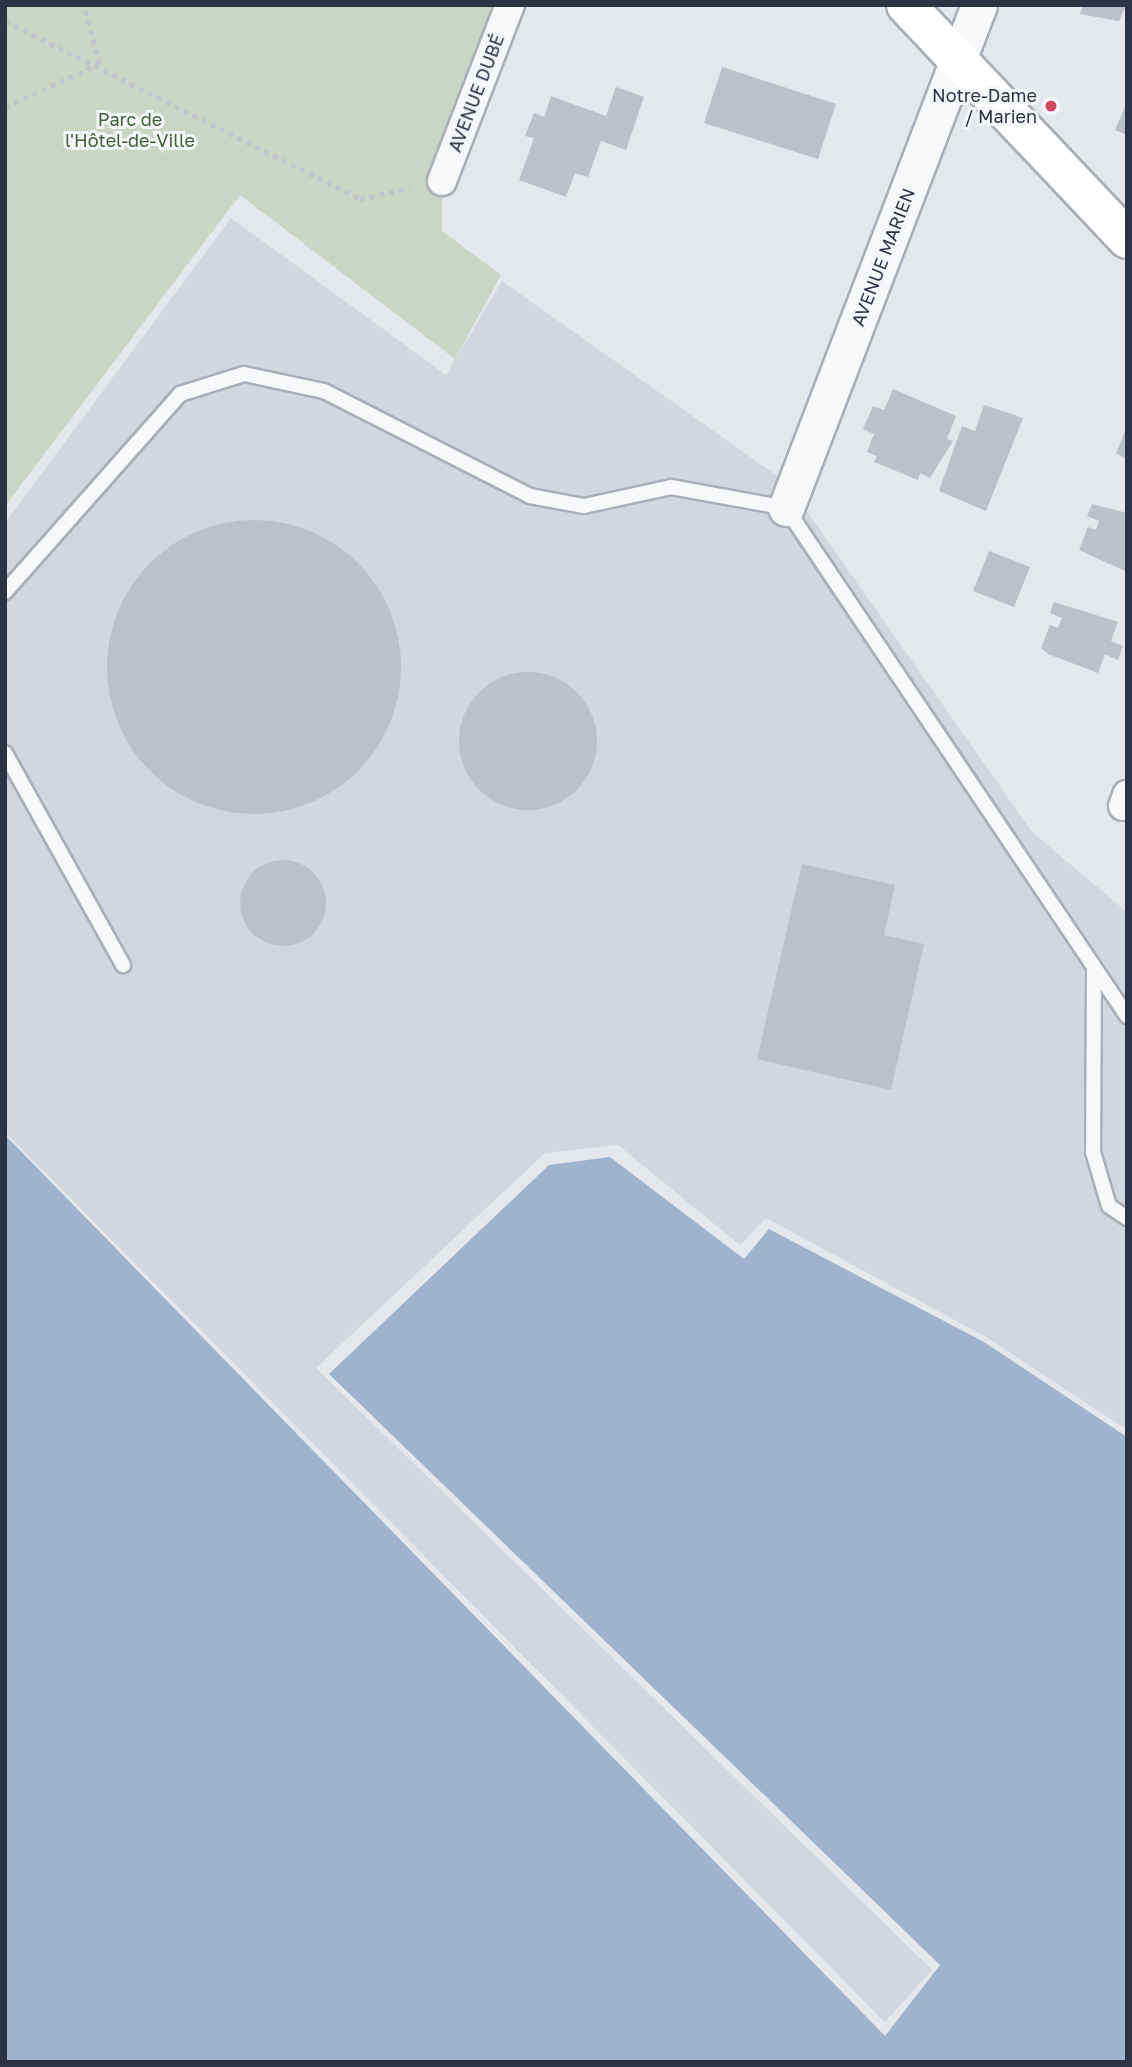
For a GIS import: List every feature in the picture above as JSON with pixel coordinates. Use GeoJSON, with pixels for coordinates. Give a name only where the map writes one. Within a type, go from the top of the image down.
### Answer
{"type":"FeatureCollection","features":[{"type":"Feature","properties":{"kind":"main road"},"geometry":{"type":"LineString","coordinates":[[906,5],[1127,239]]}},
{"type":"Feature","properties":{"kind":"street","name":"AVENUE DUBÉ"},"geometry":{"type":"LineString","coordinates":[[442,181],[510,5]]}},
{"type":"Feature","properties":{"kind":"street","name":"AVENUE MARIEN"},"geometry":{"type":"LineString","coordinates":[[786,508],[979,5]]}},
{"type":"Feature","properties":{"kind":"lane"},"geometry":{"type":"LineString","coordinates":[[5,592],[180,394],[243,374],[324,391],[530,496],[584,506],[671,487],[786,508],[1127,1016]]}},
{"type":"Feature","properties":{"kind":"lane"},"geometry":{"type":"LineString","coordinates":[[5,753],[123,965]]}},
{"type":"Feature","properties":{"kind":"lane"},"geometry":{"type":"LineString","coordinates":[[1094,970],[1093,1152],[1109,1206],[1127,1217]]}},
{"type":"Feature","properties":{"kind":"path"},"geometry":{"type":"LineString","coordinates":[[84,5],[99,64]]}},
{"type":"Feature","properties":{"kind":"path"},"geometry":{"type":"LineString","coordinates":[[5,21],[99,64],[360,199],[442,181]]}},
{"type":"Feature","properties":{"kind":"path"},"geometry":{"type":"LineString","coordinates":[[5,107],[99,64]]}},
{"type":"Feature","properties":{"kind":"shaded area"},"geometry":{"type":"Polygon","coordinates":[[[231,218],[446,375],[502,281],[787,483],[1032,832],[1127,912],[1127,1430],[986,1337],[766,1218],[740,1245],[618,1145],[545,1153],[316,1368],[932,1970],[885,2022],[5,1132],[5,523],[231,218]]]}},
{"type":"Feature","properties":{"kind":"green space","name":"Parc de l'Hôtel-de-Ville"},"geometry":{"type":"Polygon","coordinates":[[[5,5],[510,5],[442,181],[442,231],[501,275],[455,359],[240,195],[5,506],[5,5]]]}},
{"type":"Feature","properties":{"kind":"water"},"geometry":{"type":"Polygon","coordinates":[[[5,1135],[885,2036],[940,1965],[329,1374],[549,1165],[610,1157],[744,1259],[769,1229],[984,1342],[1127,1437],[1127,2062],[5,2062],[5,1135]]]}},
{"type":"Feature","properties":{"kind":"building"},"geometry":{"type":"Polygon","coordinates":[[[1083,5],[1126,5],[1119,21],[1080,14],[1083,5]]]}},
{"type":"Feature","properties":{"kind":"building"},"geometry":{"type":"Polygon","coordinates":[[[722,67],[836,104],[818,159],[704,123],[722,67]]]}},
{"type":"Feature","properties":{"kind":"building"},"geometry":{"type":"Polygon","coordinates":[[[616,87],[644,97],[626,150],[601,141],[588,177],[575,173],[566,197],[519,180],[534,138],[525,136],[534,113],[544,117],[551,96],[606,116],[616,87]]]}},
{"type":"Feature","properties":{"kind":"building"},"geometry":{"type":"Polygon","coordinates":[[[1127,102],[1127,135],[1115,130],[1127,102]]]}},
{"type":"Feature","properties":{"kind":"building"},"geometry":{"type":"Polygon","coordinates":[[[893,389],[956,416],[947,439],[953,441],[930,478],[920,473],[918,480],[874,462],[877,456],[867,452],[874,434],[863,429],[873,406],[884,410],[893,389]]]}},
{"type":"Feature","properties":{"kind":"building"},"geometry":{"type":"Polygon","coordinates":[[[984,405],[1023,418],[986,511],[939,491],[962,426],[975,431],[984,405]]]}},
{"type":"Feature","properties":{"kind":"building"},"geometry":{"type":"Polygon","coordinates":[[[1127,426],[1127,460],[1116,453],[1127,426]]]}},
{"type":"Feature","properties":{"kind":"building"},"geometry":{"type":"Polygon","coordinates":[[[1092,504],[1127,513],[1127,572],[1079,550],[1088,527],[1096,530],[1099,521],[1087,516],[1092,504]]]}},
{"type":"Feature","properties":{"kind":"building"},"geometry":{"type":"Polygon","coordinates":[[[254,520],[283,523],[310,531],[336,545],[358,563],[376,585],[390,611],[398,638],[401,667],[398,696],[390,723],[376,749],[358,771],[336,789],[310,803],[283,811],[254,814],[225,811],[198,803],[172,789],[150,771],[132,749],[118,723],[110,696],[107,667],[110,638],[118,611],[132,585],[150,563],[172,545],[198,531],[225,523],[254,520]]]}},
{"type":"Feature","properties":{"kind":"building"},"geometry":{"type":"Polygon","coordinates":[[[989,551],[1030,567],[1014,607],[973,591],[989,551]]]}},
{"type":"Feature","properties":{"kind":"building"},"geometry":{"type":"Polygon","coordinates":[[[1054,602],[1118,622],[1111,641],[1123,646],[1118,660],[1105,654],[1098,673],[1048,654],[1041,648],[1050,625],[1058,628],[1062,618],[1050,613],[1054,602]]]}},
{"type":"Feature","properties":{"kind":"building"},"geometry":{"type":"Polygon","coordinates":[[[528,672],[554,678],[577,692],[591,715],[597,741],[591,767],[577,790],[554,804],[528,810],[502,804],[479,790],[465,767],[459,741],[465,715],[479,692],[502,678],[528,672]]]}},
{"type":"Feature","properties":{"kind":"building"},"geometry":{"type":"Polygon","coordinates":[[[283,860],[307,867],[319,879],[326,903],[319,927],[307,939],[283,946],[259,939],[247,927],[240,903],[247,879],[259,867],[283,860]]]}},
{"type":"Feature","properties":{"kind":"building"},"geometry":{"type":"Polygon","coordinates":[[[802,864],[895,885],[884,935],[924,944],[891,1090],[757,1059],[802,864]]]}},
{"type":"Feature","properties":{"kind":"place","name":"Notre-Dame / Marien"},"geometry":{"type":"Point","coordinates":[1051,106]}}]}
